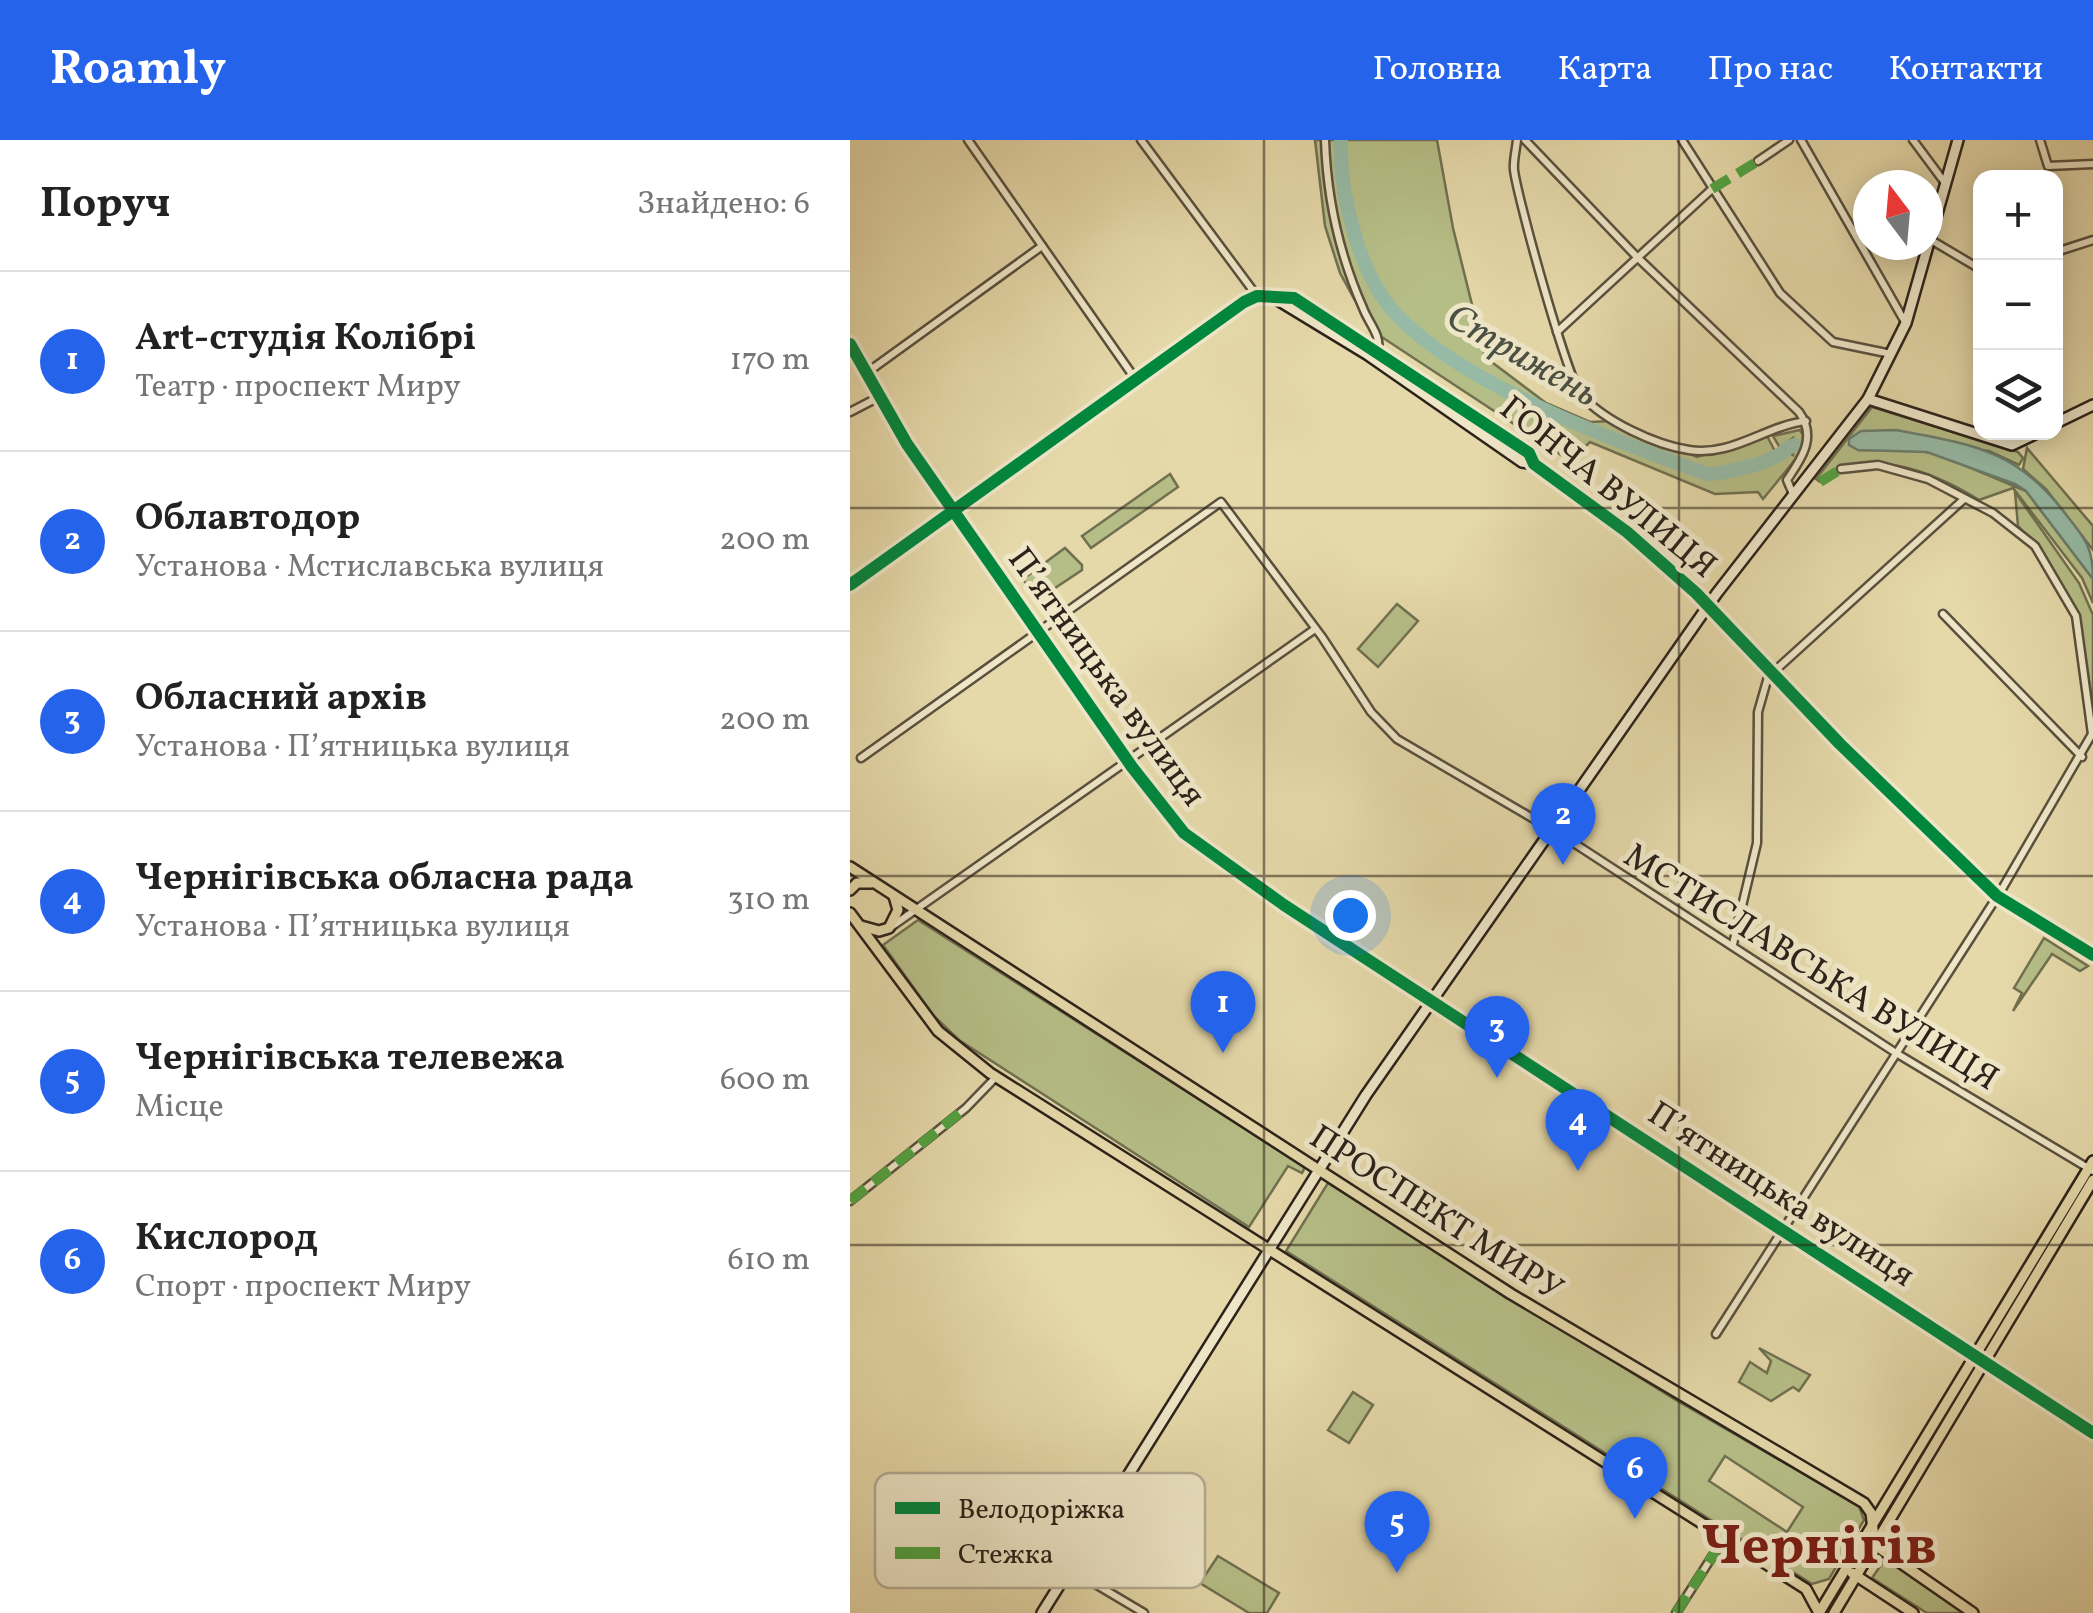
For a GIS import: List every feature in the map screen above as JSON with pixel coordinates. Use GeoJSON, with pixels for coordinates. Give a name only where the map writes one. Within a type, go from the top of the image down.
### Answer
{"type":"FeatureCollection","features":[{"type":"Feature","properties":{"kind":"main road","name":"ПРОСПЕКТ МИРУ"},"geometry":{"type":"LineString","coordinates":[[850,867],[1510,1294],[1864,1503]]}},
{"type":"Feature","properties":{"kind":"main road"},"geometry":{"type":"LineString","coordinates":[[850,888],[874,884]]}},
{"type":"Feature","properties":{"kind":"main road"},"geometry":{"type":"LineString","coordinates":[[853,918],[879,931],[889,928],[898,910],[893,896]]}},
{"type":"Feature","properties":{"kind":"main road"},"geometry":{"type":"LineString","coordinates":[[853,918],[938,1031],[996,1077],[1806,1589],[1820,1613],[1836,1586],[1876,1545],[2092,1166]]}},
{"type":"Feature","properties":{"kind":"main road"},"geometry":{"type":"LineString","coordinates":[[1834,1613],[1873,1522],[2093,1180]]}},
{"type":"Feature","properties":{"kind":"main road"},"geometry":{"type":"LineString","coordinates":[[1888,1500],[1864,1503],[1873,1522],[1876,1545],[1972,1613]]}},
{"type":"Feature","properties":{"kind":"main road"},"geometry":{"type":"LineString","coordinates":[[1857,1553],[1876,1545]]}},
{"type":"Feature","properties":{"kind":"main road"},"geometry":{"type":"LineString","coordinates":[[1851,1572],[1912,1613]]}},
{"type":"Feature","properties":{"kind":"main road"},"geometry":{"type":"LineString","coordinates":[[1806,1589],[1836,1586]]}},
{"type":"Feature","properties":{"kind":"street"},"geometry":{"type":"LineString","coordinates":[[968,140],[1136,380]]}},
{"type":"Feature","properties":{"kind":"street"},"geometry":{"type":"LineString","coordinates":[[1142,140],[1257,296]]}},
{"type":"Feature","properties":{"kind":"street"},"geometry":{"type":"LineString","coordinates":[[1325,140],[1336,236],[1364,312],[1380,340],[1378,351]]}},
{"type":"Feature","properties":{"kind":"street"},"geometry":{"type":"LineString","coordinates":[[1517,140],[1514,170],[1557,332],[1583,397],[1620,422],[1690,450],[1725,449],[1788,423],[1806,421]]}},
{"type":"Feature","properties":{"kind":"street"},"geometry":{"type":"LineString","coordinates":[[1525,140],[1636,256],[1806,421],[1808,442],[1787,480],[1793,494]]}},
{"type":"Feature","properties":{"kind":"street"},"geometry":{"type":"LineString","coordinates":[[1682,140],[1780,293],[1833,342],[1892,354]]}},
{"type":"Feature","properties":{"kind":"street"},"geometry":{"type":"LineString","coordinates":[[1758,161],[1788,140]]}},
{"type":"Feature","properties":{"kind":"street"},"geometry":{"type":"LineString","coordinates":[[1801,140],[1906,323]]}},
{"type":"Feature","properties":{"kind":"street"},"geometry":{"type":"LineString","coordinates":[[1913,140],[1946,182]]}},
{"type":"Feature","properties":{"kind":"street"},"geometry":{"type":"LineString","coordinates":[[1943,194],[1958,140]]}},
{"type":"Feature","properties":{"kind":"street"},"geometry":{"type":"LineString","coordinates":[[2040,140],[2048,166],[2093,164]]}},
{"type":"Feature","properties":{"kind":"street"},"geometry":{"type":"LineString","coordinates":[[1557,332],[1712,189]]}},
{"type":"Feature","properties":{"kind":"street"},"geometry":{"type":"LineString","coordinates":[[2063,250],[2093,240]]}},
{"type":"Feature","properties":{"kind":"street"},"geometry":{"type":"LineString","coordinates":[[865,374],[1042,246]]}},
{"type":"Feature","properties":{"kind":"street"},"geometry":{"type":"LineString","coordinates":[[1943,247],[1973,265]]}},
{"type":"Feature","properties":{"kind":"street"},"geometry":{"type":"LineString","coordinates":[[1130,1473],[1318,1168],[1431,1000],[1708,605],[1868,399],[1906,323],[1925,260]]}},
{"type":"Feature","properties":{"kind":"street"},"geometry":{"type":"LineString","coordinates":[[850,584],[1257,296],[1271,296]]}},
{"type":"Feature","properties":{"kind":"street","name":"ГОНЧА ВУЛИЦЯ"},"geometry":{"type":"LineString","coordinates":[[1271,296],[1294,298],[1528,453],[1534,464],[1626,532],[1708,605],[1773,669],[1840,744],[1997,896],[2093,955]]}},
{"type":"Feature","properties":{"kind":"street","name":"ГОНЧА ВУЛИЦЯ"},"geometry":{"type":"LineString","coordinates":[[1271,296],[1368,355],[1522,462],[1534,464]]}},
{"type":"Feature","properties":{"kind":"street","name":"Пʼятницька вулиця"},"geometry":{"type":"LineString","coordinates":[[850,344],[877,398],[952,511],[1127,760],[1184,832],[1284,905],[2093,1433]]}},
{"type":"Feature","properties":{"kind":"street"},"geometry":{"type":"LineString","coordinates":[[850,412],[877,398]]}},
{"type":"Feature","properties":{"kind":"street"},"geometry":{"type":"LineString","coordinates":[[1868,399],[1973,433]]}},
{"type":"Feature","properties":{"kind":"street"},"geometry":{"type":"LineString","coordinates":[[2063,419],[2093,404]]}},
{"type":"Feature","properties":{"kind":"street"},"geometry":{"type":"LineString","coordinates":[[1996,440],[2012,445],[2022,440]]}},
{"type":"Feature","properties":{"kind":"street"},"geometry":{"type":"LineString","coordinates":[[1716,1334],[1997,896],[2082,757],[2092,734],[2076,616],[2035,546],[2005,520],[1947,487],[1904,470],[1878,466],[1841,469]]}},
{"type":"Feature","properties":{"kind":"street"},"geometry":{"type":"LineString","coordinates":[[1733,944],[1757,843],[1758,712],[1773,669],[1964,499]]}},
{"type":"Feature","properties":{"kind":"street","name":"МСТИСЛАВСЬКА ВУЛИЦЯ"},"geometry":{"type":"LineString","coordinates":[[1038,634],[1221,502],[1371,712],[1397,739],[1552,829],[1896,1052],[2092,1166]]}},
{"type":"Feature","properties":{"kind":"street"},"geometry":{"type":"LineString","coordinates":[[1942,614],[2082,757]]}},
{"type":"Feature","properties":{"kind":"street"},"geometry":{"type":"LineString","coordinates":[[889,928],[1315,629]]}},
{"type":"Feature","properties":{"kind":"street"},"geometry":{"type":"LineString","coordinates":[[861,758],[1038,634]]}},
{"type":"Feature","properties":{"kind":"street"},"geometry":{"type":"LineString","coordinates":[[850,1202],[966,1108],[996,1077]]}},
{"type":"Feature","properties":{"kind":"street"},"geometry":{"type":"LineString","coordinates":[[1676,1613],[1718,1549]]}},
{"type":"Feature","properties":{"kind":"street"},"geometry":{"type":"LineString","coordinates":[[1042,1613],[1058,1588]]}},
{"type":"Feature","properties":{"kind":"street"},"geometry":{"type":"LineString","coordinates":[[1102,1588],[1144,1613]]}},
{"type":"Feature","properties":{"kind":"shaded area"},"geometry":{"type":"Polygon","coordinates":[[[1315,140],[1437,140],[1453,228],[1485,357],[1546,403],[1590,422],[1611,421],[1697,457],[1767,436],[1777,455],[1786,451],[1793,455],[1793,438],[1780,448],[1773,436],[1800,430],[1806,439],[1803,450],[1763,499],[1758,492],[1715,494],[1590,442],[1570,461],[1371,330],[1340,273],[1325,226],[1315,140]]]}},
{"type":"Feature","properties":{"kind":"shaded area"},"geometry":{"type":"Polygon","coordinates":[[[1872,407],[2018,452],[2023,458],[2019,465],[1989,451],[1849,439],[1858,450],[1916,450],[1940,455],[2026,491],[2093,579],[2093,603],[2082,578],[2013,488],[1979,500],[1922,472],[1879,463],[1838,470],[1820,482],[1816,479],[1872,407]]]}},
{"type":"Feature","properties":{"kind":"shaded area"},"geometry":{"type":"Polygon","coordinates":[[[1896,430],[1969,445],[2028,475],[2082,536],[2089,550],[2093,579],[2026,491],[2015,484],[1927,452],[1858,450],[1849,445],[1849,439],[1861,431],[1896,430]]]}},
{"type":"Feature","properties":{"kind":"shaded area"},"geometry":{"type":"Polygon","coordinates":[[[2027,448],[2093,526],[2093,550],[2046,489],[2023,469],[2027,448]]]}},
{"type":"Feature","properties":{"kind":"shaded area"},"geometry":{"type":"Polygon","coordinates":[[[1170,474],[1178,487],[1091,548],[1082,536],[1170,474]]]}},
{"type":"Feature","properties":{"kind":"shaded area"},"geometry":{"type":"Polygon","coordinates":[[[2015,492],[2079,583],[2093,615],[2093,707],[2079,616],[2042,551],[2018,526],[2015,492]]]}},
{"type":"Feature","properties":{"kind":"shaded area"},"geometry":{"type":"Polygon","coordinates":[[[1065,548],[1082,565],[1082,570],[1037,600],[1023,579],[1065,548]]]}},
{"type":"Feature","properties":{"kind":"shaded area"},"geometry":{"type":"Polygon","coordinates":[[[1397,604],[1418,621],[1378,667],[1358,649],[1397,604]]]}},
{"type":"Feature","properties":{"kind":"shaded area"},"geometry":{"type":"Polygon","coordinates":[[[918,920],[1305,1167],[1302,1173],[1288,1166],[1249,1227],[959,1040],[934,1016],[883,945],[918,920]]]}},
{"type":"Feature","properties":{"kind":"shaded area"},"geometry":{"type":"Polygon","coordinates":[[[2044,938],[2088,966],[2080,971],[2052,954],[2013,1011],[2022,993],[2014,988],[2044,938]]]}},
{"type":"Feature","properties":{"kind":"shaded area"},"geometry":{"type":"Polygon","coordinates":[[[1328,1183],[1674,1399],[1859,1506],[1864,1520],[1829,1579],[1812,1584],[1286,1251],[1328,1183]],[[1725,1456],[1709,1481],[1787,1532],[1803,1507],[1725,1456]]]}},
{"type":"Feature","properties":{"kind":"shaded area"},"geometry":{"type":"Polygon","coordinates":[[[1759,1348],[1810,1375],[1799,1391],[1793,1387],[1771,1401],[1739,1382],[1750,1362],[1767,1373],[1771,1361],[1759,1348]]]}},
{"type":"Feature","properties":{"kind":"shaded area"},"geometry":{"type":"Polygon","coordinates":[[[1353,1392],[1373,1405],[1349,1443],[1328,1430],[1353,1392]]]}},
{"type":"Feature","properties":{"kind":"shaded area"},"geometry":{"type":"Polygon","coordinates":[[[1218,1556],[1279,1593],[1267,1613],[1249,1613],[1205,1586],[1205,1576],[1218,1556]]]}},
{"type":"Feature","properties":{"kind":"shaded area"},"geometry":{"type":"Polygon","coordinates":[[[1886,1558],[1969,1613],[1927,1613],[1872,1578],[1886,1558]]]}},
{"type":"Feature","properties":{"kind":"waterway","name":"Стрижень"},"geometry":{"type":"LineString","coordinates":[[1341,140],[1348,208],[1371,277],[1395,313],[1459,364],[1542,408],[1707,474],[1760,463],[1795,445]]}},
{"type":"Feature","properties":{"kind":"marked path"},"geometry":{"type":"LineString","coordinates":[[1712,189],[1758,161]]}},
{"type":"Feature","properties":{"kind":"marked path"},"geometry":{"type":"LineString","coordinates":[[1820,482],[1841,469]]}},
{"type":"Feature","properties":{"kind":"marked path"},"geometry":{"type":"LineString","coordinates":[[850,1201],[966,1108]]}},
{"type":"Feature","properties":{"kind":"marked path"},"geometry":{"type":"LineString","coordinates":[[1676,1613],[1717,1549]]}},
{"type":"Feature","properties":{"kind":"cycle path"},"geometry":{"type":"LineString","coordinates":[[850,585],[1244,302],[1257,296],[1294,298],[1529,453],[1534,464],[1627,532],[1696,593],[1840,744],[1997,896],[2093,955]]}},
{"type":"Feature","properties":{"kind":"cycle path"},"geometry":{"type":"LineString","coordinates":[[850,344],[907,444],[1132,767],[1184,833],[1284,905],[2093,1433]]}},
{"type":"Feature","properties":{"kind":"place","name":"Облавтодор"},"geometry":{"type":"Point","coordinates":[1563,865]}},
{"type":"Feature","properties":{"kind":"place","name":"Art-студія Колібрі"},"geometry":{"type":"Point","coordinates":[1223,1053]}},
{"type":"Feature","properties":{"kind":"place","name":"Обласний архів"},"geometry":{"type":"Point","coordinates":[1497,1078]}},
{"type":"Feature","properties":{"kind":"place","name":"Чернігівська обласна рада"},"geometry":{"type":"Point","coordinates":[1578,1171]}},
{"type":"Feature","properties":{"kind":"place","name":"Кислород"},"geometry":{"type":"Point","coordinates":[1635,1519]}},
{"type":"Feature","properties":{"kind":"place","name":"Чернігівська телевежа"},"geometry":{"type":"Point","coordinates":[1397,1573]}},
{"type":"Feature","properties":{"kind":"district","name":"Чернігів"},"geometry":{"type":"Point","coordinates":[1819,1544]}}]}
